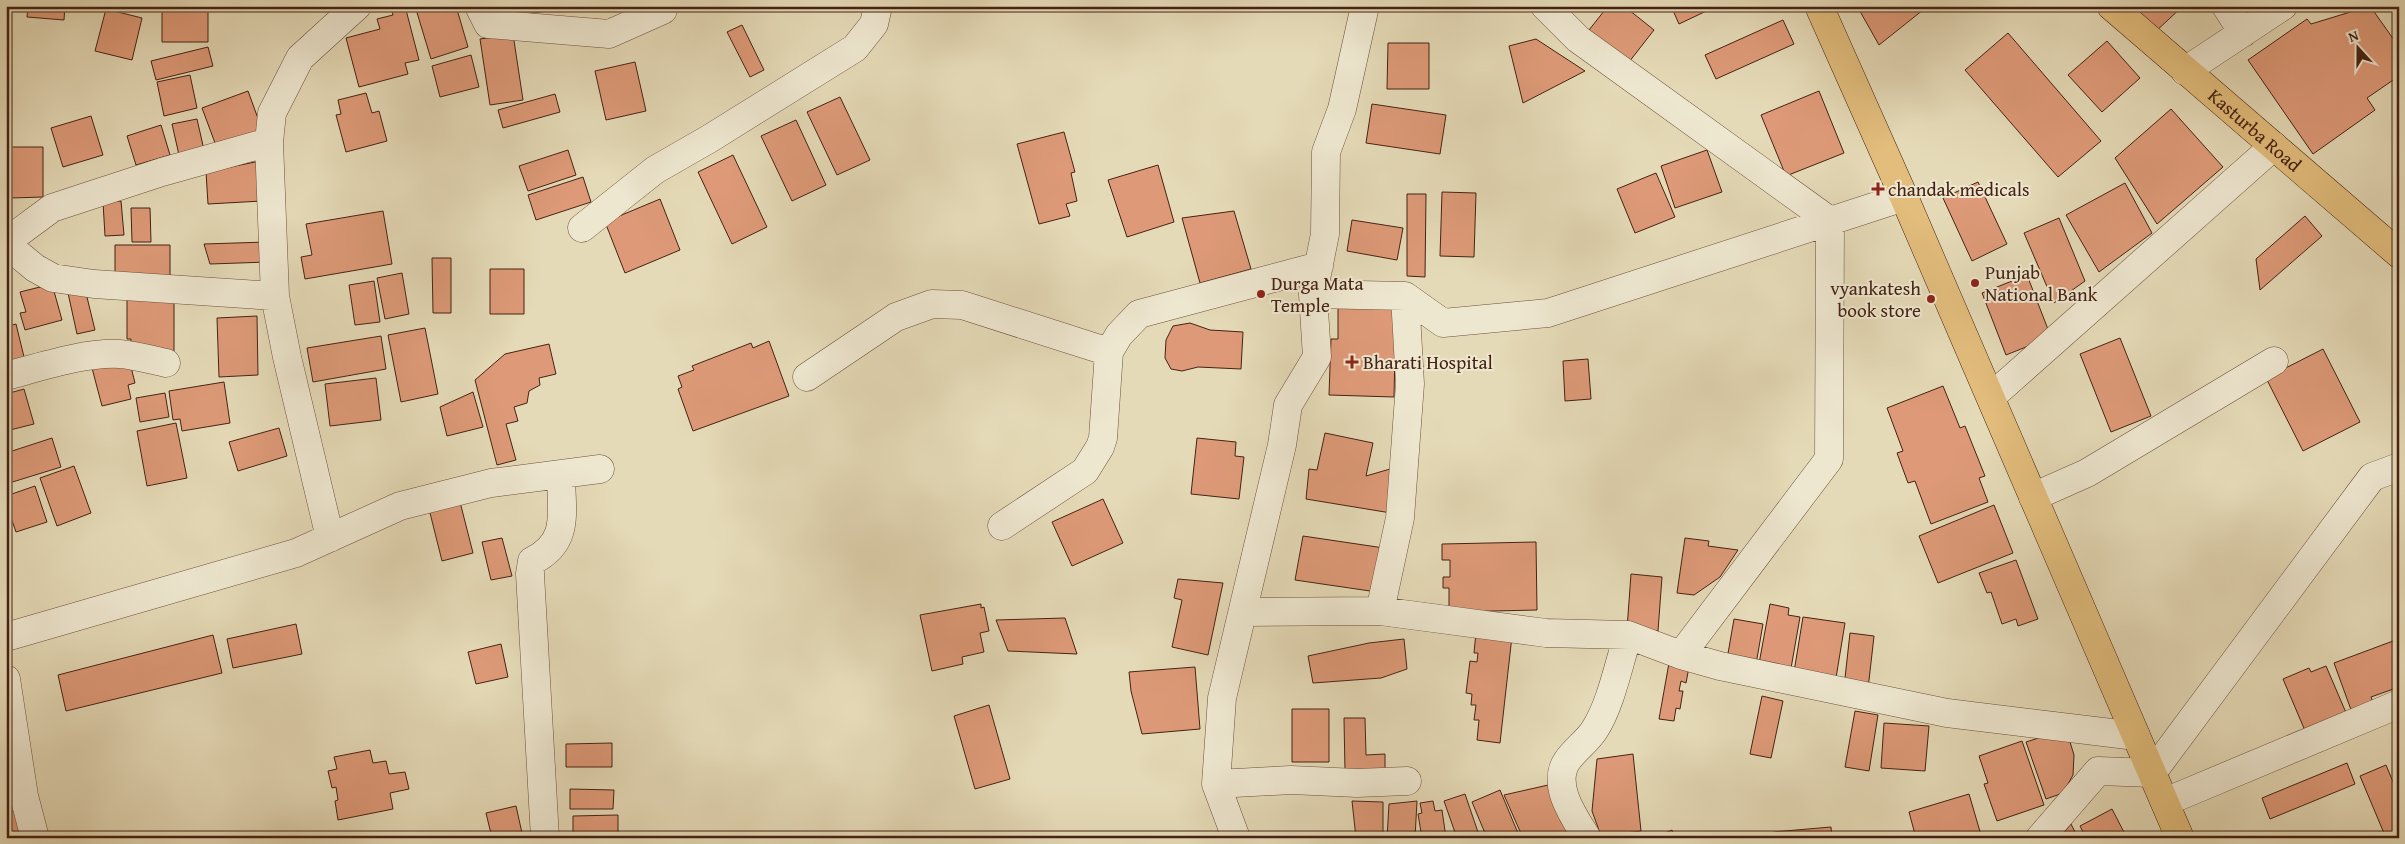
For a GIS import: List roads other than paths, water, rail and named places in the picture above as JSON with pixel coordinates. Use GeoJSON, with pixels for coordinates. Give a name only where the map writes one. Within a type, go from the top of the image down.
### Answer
{"type":"FeatureCollection","features":[{"type":"Feature","properties":{"kind":"main road"},"geometry":{"type":"LineString","coordinates":[[1819,6],[1991,397],[2180,838]]}},
{"type":"Feature","properties":{"kind":"main road","name":"Kasturba Road"},"geometry":{"type":"LineString","coordinates":[[2111,6],[2399,254]]}},
{"type":"Feature","properties":{"kind":"street"},"geometry":{"type":"LineString","coordinates":[[330,538],[287,357],[275,296],[269,142],[272,113],[300,58],[356,6]]}},
{"type":"Feature","properties":{"kind":"street"},"geometry":{"type":"LineString","coordinates":[[479,6],[488,24],[609,34],[666,8]]}},
{"type":"Feature","properties":{"kind":"street"},"geometry":{"type":"LineString","coordinates":[[582,228],[655,170],[709,139],[855,48],[874,24],[878,6]]}},
{"type":"Feature","properties":{"kind":"street"},"geometry":{"type":"LineString","coordinates":[[1236,838],[1216,784],[1222,698],[1244,612],[1282,445],[1288,405],[1317,357],[1313,294],[1326,234],[1326,152],[1342,108],[1365,6]]}},
{"type":"Feature","properties":{"kind":"street"},"geometry":{"type":"LineString","coordinates":[[1545,6],[1578,39],[1830,221]]}},
{"type":"Feature","properties":{"kind":"street"},"geometry":{"type":"LineString","coordinates":[[2226,6],[2243,33]]}},
{"type":"Feature","properties":{"kind":"street"},"geometry":{"type":"LineString","coordinates":[[2185,71],[2283,6]]}},
{"type":"Feature","properties":{"kind":"street"},"geometry":{"type":"LineString","coordinates":[[269,142],[162,172],[52,208],[6,242],[35,268],[52,278],[94,284],[275,296]]}},
{"type":"Feature","properties":{"kind":"street"},"geometry":{"type":"LineString","coordinates":[[1991,397],[2274,146]]}},
{"type":"Feature","properties":{"kind":"street"},"geometry":{"type":"LineString","coordinates":[[1313,294],[1405,296],[1444,323],[1548,313],[1904,197]]}},
{"type":"Feature","properties":{"kind":"street"},"geometry":{"type":"LineString","coordinates":[[1681,655],[1829,459],[1830,221]]}},
{"type":"Feature","properties":{"kind":"street"},"geometry":{"type":"LineString","coordinates":[[1002,526],[1085,470],[1094,457],[1103,438],[1109,352],[1119,335],[1139,314],[1319,266]]}},
{"type":"Feature","properties":{"kind":"street"},"geometry":{"type":"LineString","coordinates":[[1380,611],[1400,518],[1410,384],[1405,296]]}},
{"type":"Feature","properties":{"kind":"street"},"geometry":{"type":"LineString","coordinates":[[807,377],[896,317],[932,304],[962,305],[1109,352]]}},
{"type":"Feature","properties":{"kind":"street"},"geometry":{"type":"LineString","coordinates":[[6,376],[62,362],[108,355],[121,354],[166,363]]}},
{"type":"Feature","properties":{"kind":"street"},"geometry":{"type":"LineString","coordinates":[[2033,496],[2096,468],[2274,361]]}},
{"type":"Feature","properties":{"kind":"street"},"geometry":{"type":"LineString","coordinates":[[2040,838],[2098,771],[2152,773],[2372,476],[2399,467]]}},
{"type":"Feature","properties":{"kind":"street"},"geometry":{"type":"LineString","coordinates":[[6,637],[296,554],[400,506],[491,483],[600,469]]}},
{"type":"Feature","properties":{"kind":"street"},"geometry":{"type":"LineString","coordinates":[[544,838],[530,574],[532,562],[554,547],[559,538],[561,474]]}},
{"type":"Feature","properties":{"kind":"street"},"geometry":{"type":"LineString","coordinates":[[1244,612],[1380,611],[1546,634],[1628,635],[1681,655],[1720,666],[1947,713],[2136,736]]}},
{"type":"Feature","properties":{"kind":"street"},"geometry":{"type":"LineString","coordinates":[[1587,838],[1574,818],[1562,789],[1562,773],[1568,760],[1595,729],[1606,704],[1628,635]]}},
{"type":"Feature","properties":{"kind":"street"},"geometry":{"type":"LineString","coordinates":[[6,679],[15,799],[35,838]]}},
{"type":"Feature","properties":{"kind":"street"},"geometry":{"type":"LineString","coordinates":[[2164,802],[2399,704]]}},
{"type":"Feature","properties":{"kind":"street"},"geometry":{"type":"LineString","coordinates":[[1216,784],[1291,780],[1357,783],[1407,781]]}},
{"type":"Feature","properties":{"kind":"place","name":"chandak medicals"},"geometry":{"type":"Point","coordinates":[1878,189]}},
{"type":"Feature","properties":{"kind":"place","name":"Punjab National Bank"},"geometry":{"type":"Point","coordinates":[1975,283]}},
{"type":"Feature","properties":{"kind":"place","name":"Durga Mata Temple"},"geometry":{"type":"Point","coordinates":[1261,294]}},
{"type":"Feature","properties":{"kind":"place","name":"vyankatesh book store"},"geometry":{"type":"Point","coordinates":[1931,299]}},
{"type":"Feature","properties":{"kind":"place","name":"Bharati Hospital"},"geometry":{"type":"Point","coordinates":[1352,362]}}]}
